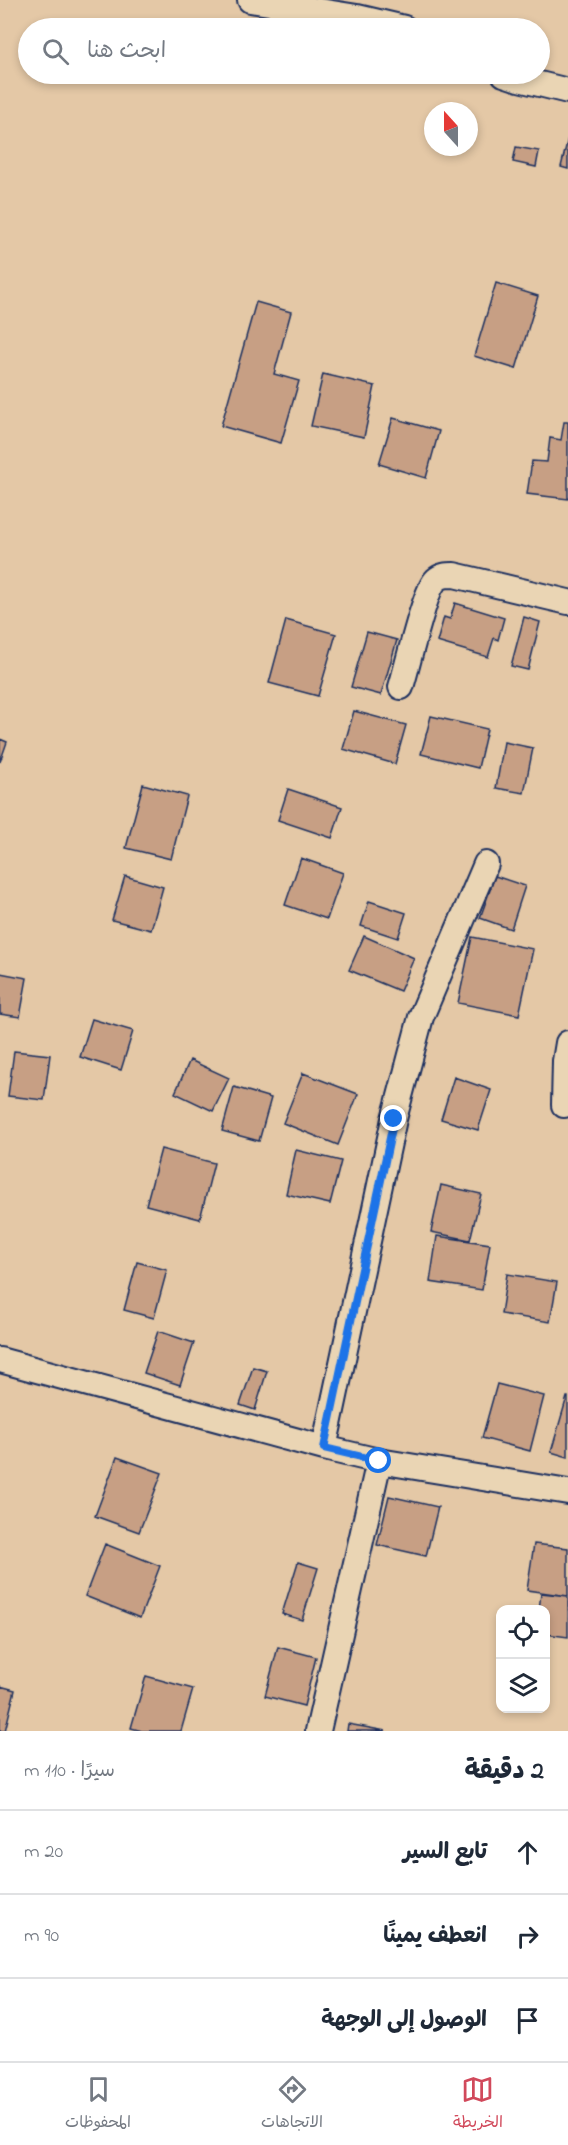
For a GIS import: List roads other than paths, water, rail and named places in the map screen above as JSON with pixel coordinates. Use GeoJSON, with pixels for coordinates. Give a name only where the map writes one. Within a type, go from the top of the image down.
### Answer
{"type":"FeatureCollection","features":[{"type":"Feature","properties":{"kind":"street"},"geometry":{"type":"LineString","coordinates":[[250,0],[365,18]]}},
{"type":"Feature","properties":{"kind":"street"},"geometry":{"type":"LineString","coordinates":[[539,84],[568,91]]}},
{"type":"Feature","properties":{"kind":"street"},"geometry":{"type":"LineString","coordinates":[[401,687],[428,596],[436,579],[454,575],[568,602]]}},
{"type":"Feature","properties":{"kind":"street"},"geometry":{"type":"LineString","coordinates":[[324,1448],[394,1119],[421,1017],[486,864]]}},
{"type":"Feature","properties":{"kind":"street"},"geometry":{"type":"LineString","coordinates":[[564,1105],[565,1060],[568,1043]]}},
{"type":"Feature","properties":{"kind":"street"},"geometry":{"type":"LineString","coordinates":[[0,1360],[379,1461],[568,1492]]}},
{"type":"Feature","properties":{"kind":"street"},"geometry":{"type":"LineString","coordinates":[[318,1731],[379,1461]]}}]}
